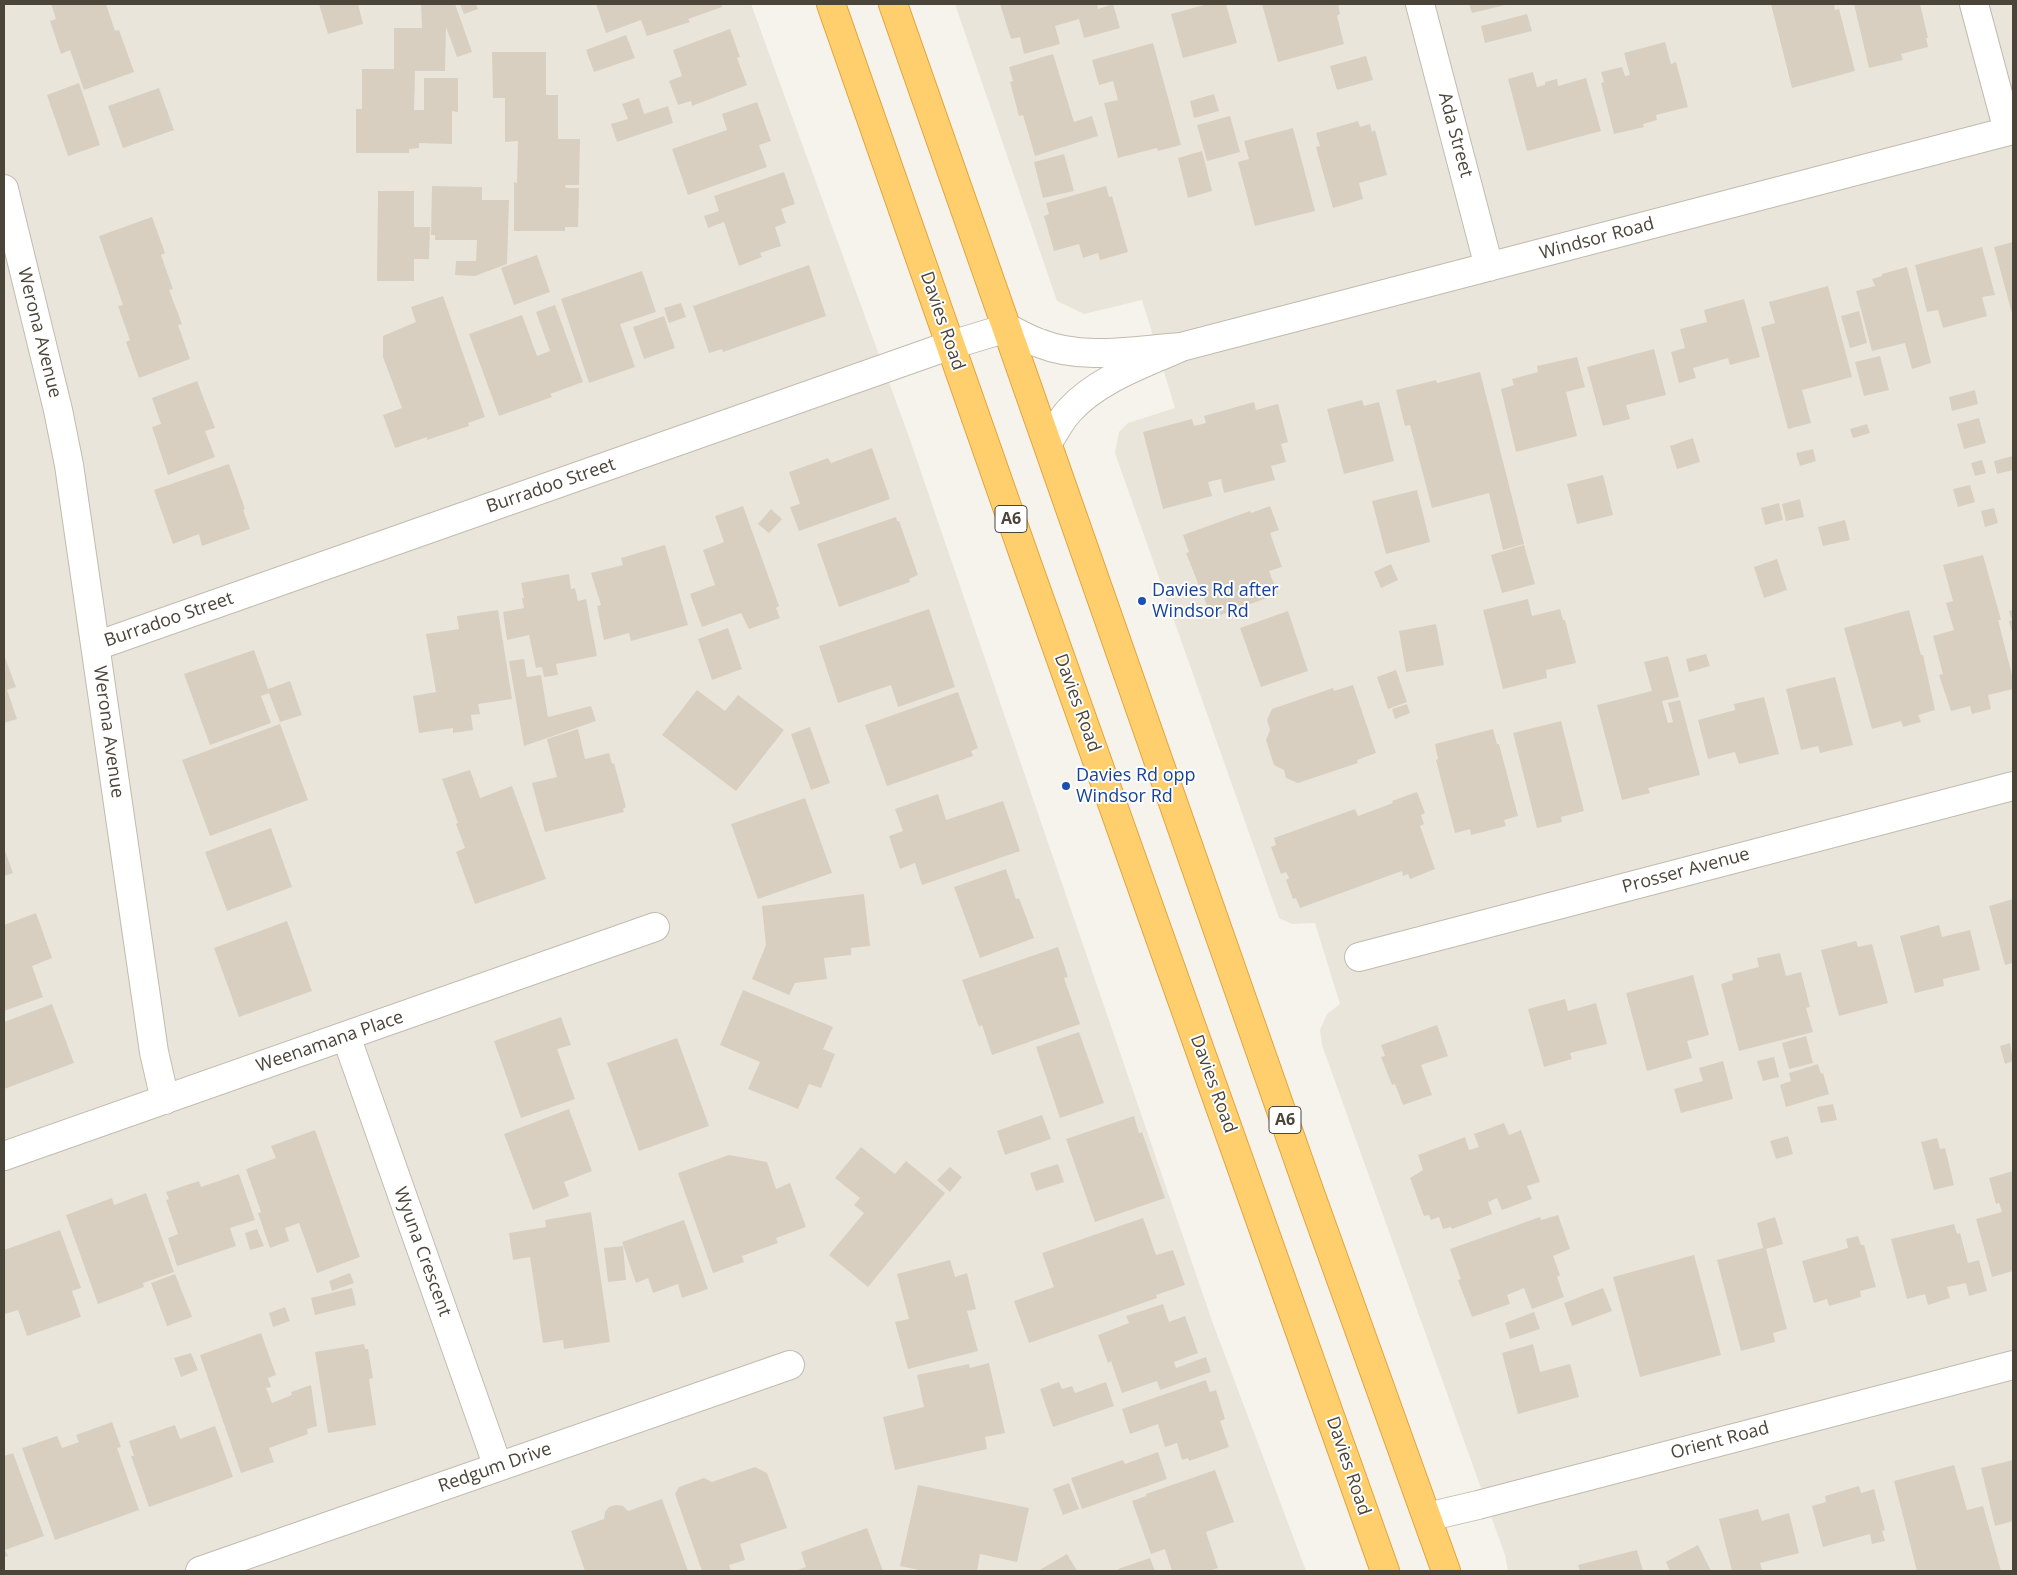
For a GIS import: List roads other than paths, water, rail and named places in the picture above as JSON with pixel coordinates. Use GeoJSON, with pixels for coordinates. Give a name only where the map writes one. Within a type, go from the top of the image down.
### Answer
{"type":"FeatureCollection","features":[{"type":"Feature","properties":{"kind":"highway","name":"Davies Road"},"geometry":{"type":"LineString","coordinates":[[831,4],[1385,1571]]}},
{"type":"Feature","properties":{"kind":"highway","name":"A6"},"geometry":{"type":"LineString","coordinates":[[893,4],[1310,1193],[1446,1571]]}},
{"type":"Feature","properties":{"kind":"street","name":"Ada Street"},"geometry":{"type":"LineString","coordinates":[[1420,4],[1489,267]]}},
{"type":"Feature","properties":{"kind":"street"},"geometry":{"type":"LineString","coordinates":[[1974,4],[2010,130]]}},
{"type":"Feature","properties":{"kind":"street","name":"Windsor Road"},"geometry":{"type":"LineString","coordinates":[[1008,328],[1040,344],[1067,350],[1095,353],[1181,347],[2010,130]]}},
{"type":"Feature","properties":{"kind":"street","name":"Werona Avenue"},"geometry":{"type":"LineString","coordinates":[[4,189],[58,410],[67,456],[154,1052],[165,1100]]}},
{"type":"Feature","properties":{"kind":"street","name":"Burradoo Street"},"geometry":{"type":"LineString","coordinates":[[96,646],[950,345],[1008,328]]}},
{"type":"Feature","properties":{"kind":"street","name":"Windsor Road"},"geometry":{"type":"LineString","coordinates":[[1048,442],[1069,411],[1084,396],[1098,387],[1181,347]]}},
{"type":"Feature","properties":{"kind":"street","name":"Prosser Avenue"},"geometry":{"type":"LineString","coordinates":[[1360,957],[2013,786]]}},
{"type":"Feature","properties":{"kind":"street","name":"Weenamana Place"},"geometry":{"type":"LineString","coordinates":[[4,1156],[655,927]]}},
{"type":"Feature","properties":{"kind":"street","name":"Wyuna Crescent"},"geometry":{"type":"LineString","coordinates":[[346,1036],[498,1467]]}},
{"type":"Feature","properties":{"kind":"street","name":"Redgum Drive"},"geometry":{"type":"LineString","coordinates":[[200,1571],[246,1563],[498,1467],[790,1364]]}},
{"type":"Feature","properties":{"kind":"street","name":"Orient Road"},"geometry":{"type":"LineString","coordinates":[[1427,1517],[1488,1503],[2013,1364]]}},
{"type":"Feature","properties":{"kind":"place","name":"Davies Rd after Windsor Rd"},"geometry":{"type":"Point","coordinates":[1142,601]}},
{"type":"Feature","properties":{"kind":"place","name":"Davies Rd opp Windsor Rd"},"geometry":{"type":"Point","coordinates":[1066,786]}}]}
